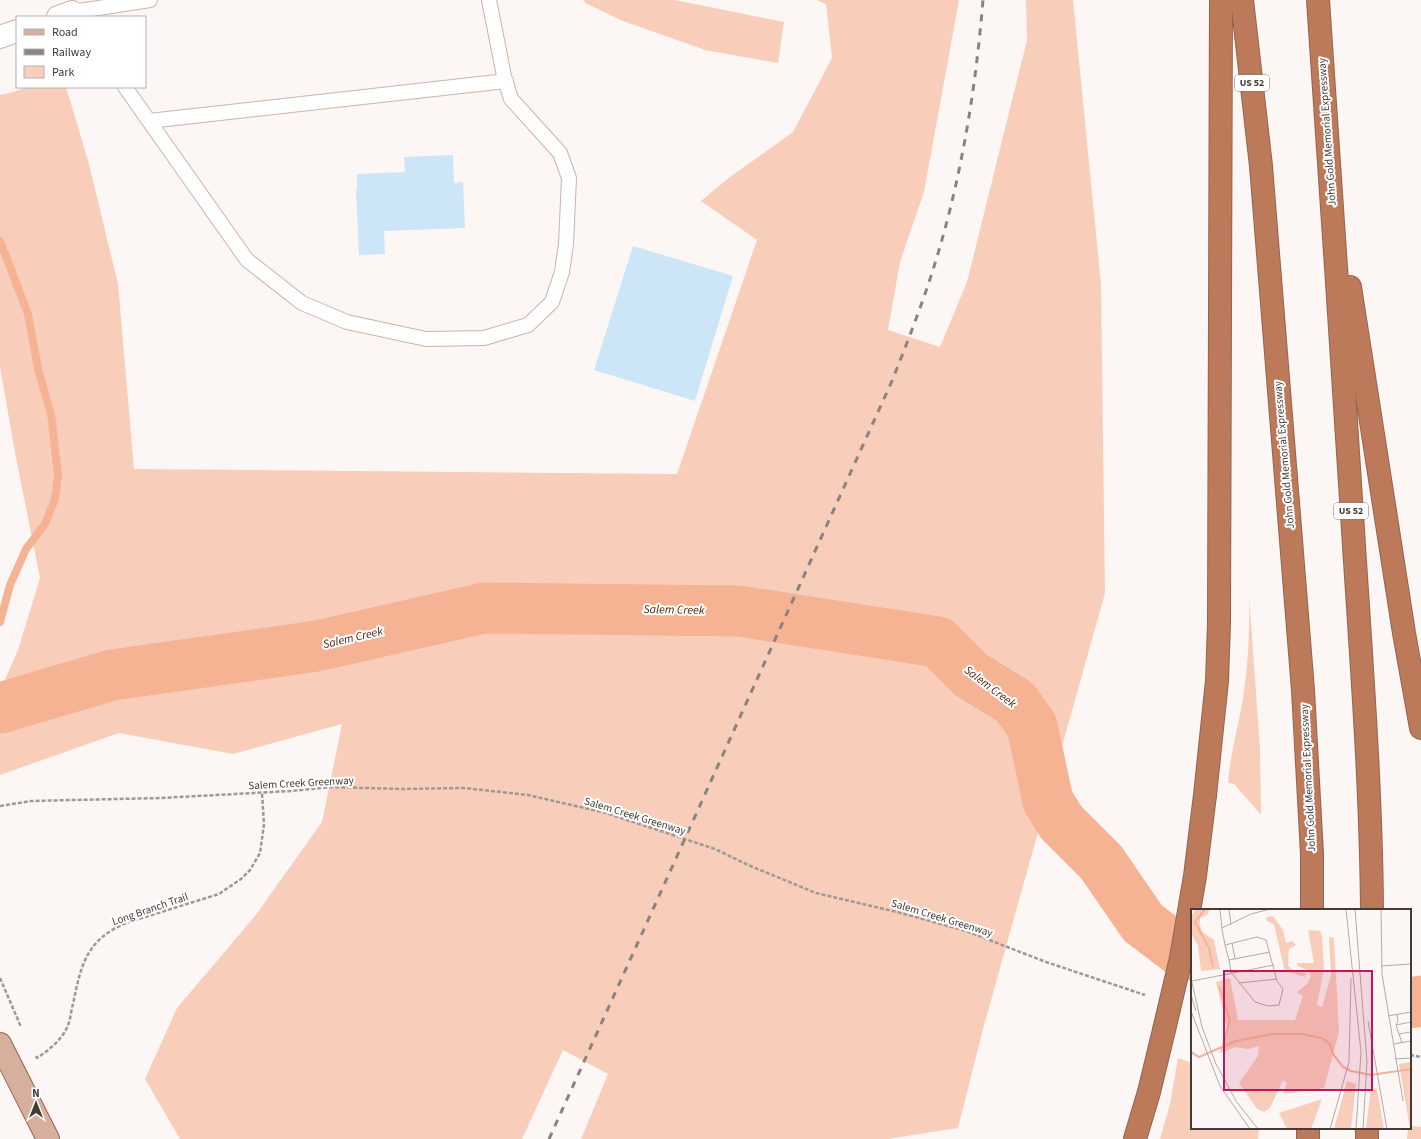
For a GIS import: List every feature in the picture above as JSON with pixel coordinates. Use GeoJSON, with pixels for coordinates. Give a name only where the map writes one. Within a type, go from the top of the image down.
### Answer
{"type":"FeatureCollection","features":[{"type":"Feature","properties":{"kind":"highway"},"geometry":{"type":"LineString","coordinates":[[1135,1139],[1149,1092],[1182,958],[1195,876],[1217,681],[1219,623],[1222,0]]}},
{"type":"Feature","properties":{"kind":"highway","name":"John Gold Memorial Expressway"},"geometry":{"type":"LineString","coordinates":[[1242,0],[1261,166],[1303,690],[1312,854],[1312,909]]}},
{"type":"Feature","properties":{"kind":"highway","name":"John Gold Memorial Expressway"},"geometry":{"type":"LineString","coordinates":[[1318,0],[1329,151],[1362,686],[1372,871],[1372,909]]}},
{"type":"Feature","properties":{"kind":"highway"},"geometry":{"type":"LineString","coordinates":[[1329,151],[1404,633],[1421,728]]}},
{"type":"Feature","properties":{"kind":"main road"},"geometry":{"type":"LineString","coordinates":[[0,1044],[48,1139]]}},
{"type":"Feature","properties":{"kind":"street"},"geometry":{"type":"LineString","coordinates":[[0,37],[16,31]]}},
{"type":"Feature","properties":{"kind":"lane"},"geometry":{"type":"LineString","coordinates":[[69,11],[150,0]]}},
{"type":"Feature","properties":{"kind":"lane"},"geometry":{"type":"LineString","coordinates":[[126,88],[247,260],[302,303],[347,322],[426,339],[484,338],[528,325],[552,302],[562,272],[566,244],[569,178],[560,153],[511,99],[489,0]]}},
{"type":"Feature","properties":{"kind":"lane"},"geometry":{"type":"LineString","coordinates":[[149,121],[506,81]]}},
{"type":"Feature","properties":{"kind":"path","name":"Salem Creek Greenway"},"geometry":{"type":"LineString","coordinates":[[0,806],[31,800],[161,798],[262,793],[332,787],[401,789],[464,788],[528,795],[606,813],[716,849],[748,865],[816,893],[966,931],[1046,962],[1150,996]]}},
{"type":"Feature","properties":{"kind":"path","name":"Long Branch Trail"},"geometry":{"type":"LineString","coordinates":[[33,1052],[37,1058],[42,1055],[55,1044],[68,1025],[78,982],[86,958],[104,935],[126,923],[219,894],[241,879],[250,870],[260,853],[263,838],[264,824],[262,793]]}},
{"type":"Feature","properties":{"kind":"path"},"geometry":{"type":"LineString","coordinates":[[0,978],[23,1032]]}},
{"type":"Feature","properties":{"kind":"path"},"geometry":{"type":"LineString","coordinates":[[1411,1055],[1421,1057]]}},
{"type":"Feature","properties":{"kind":"green space"},"geometry":{"type":"Polygon","coordinates":[[[584,0],[675,0],[784,22],[778,63],[705,50],[623,21],[585,3],[584,0]]]}},
{"type":"Feature","properties":{"kind":"green space"},"geometry":{"type":"Polygon","coordinates":[[[816,0],[959,0],[924,192],[900,262],[888,330],[940,347],[967,282],[1027,40],[1026,0],[1073,0],[1101,284],[1105,593],[983,1029],[958,1128],[888,1139],[581,1139],[608,1074],[563,1050],[522,1139],[180,1139],[145,1079],[177,1008],[255,916],[322,822],[342,724],[233,754],[119,733],[0,775],[0,691],[18,650],[40,578],[16,458],[0,367],[0,95],[24,88],[66,88],[89,164],[118,284],[134,469],[677,474],[757,240],[701,201],[730,177],[793,132],[832,58],[826,4],[816,0]]]}},
{"type":"Feature","properties":{"kind":"green space"},"geometry":{"type":"Polygon","coordinates":[[[1249,595],[1260,749],[1261,815],[1234,784],[1228,783],[1232,752],[1243,699],[1246,673],[1249,634],[1249,595]]]}},
{"type":"Feature","properties":{"kind":"green space"},"geometry":{"type":"Polygon","coordinates":[[[1178,1058],[1191,1063],[1191,1129],[1259,1129],[1258,1139],[1160,1139],[1170,1104],[1178,1058]]]}},
{"type":"Feature","properties":{"kind":"green space"},"geometry":{"type":"Polygon","coordinates":[[[1411,1126],[1421,1127],[1421,1139],[1407,1139],[1408,1129],[1411,1129],[1411,1126]]]}},
{"type":"Feature","properties":{"kind":"building"},"geometry":{"type":"Polygon","coordinates":[[[453,155],[454,183],[463,182],[465,228],[384,231],[385,254],[359,255],[356,190],[357,174],[405,172],[404,157],[453,155]]]}},
{"type":"Feature","properties":{"kind":"building"},"geometry":{"type":"Polygon","coordinates":[[[633,246],[733,276],[695,401],[594,370],[633,246]]]}},
{"type":"Feature","properties":{"kind":"waterway"},"geometry":{"type":"LineString","coordinates":[[0,241],[28,314],[38,369],[51,414],[58,475],[55,499],[45,524],[26,549],[10,585],[0,622]]}},
{"type":"Feature","properties":{"kind":"waterway","name":"Salem Creek"},"geometry":{"type":"LineString","coordinates":[[0,708],[112,675],[317,646],[484,608],[739,611],[938,642],[971,675],[1015,702],[1032,726],[1048,801],[1061,822],[1101,862],[1143,923],[1180,951],[1191,955]]}},
{"type":"Feature","properties":{"kind":"waterway","name":"Salem Creek"},"geometry":{"type":"LineString","coordinates":[[1411,1003],[1421,1001]]}},
{"type":"Feature","properties":{"kind":"railway"},"geometry":{"type":"LineString","coordinates":[[549,1139],[892,381],[911,333],[934,267],[962,157],[977,63],[983,0]]}}]}
